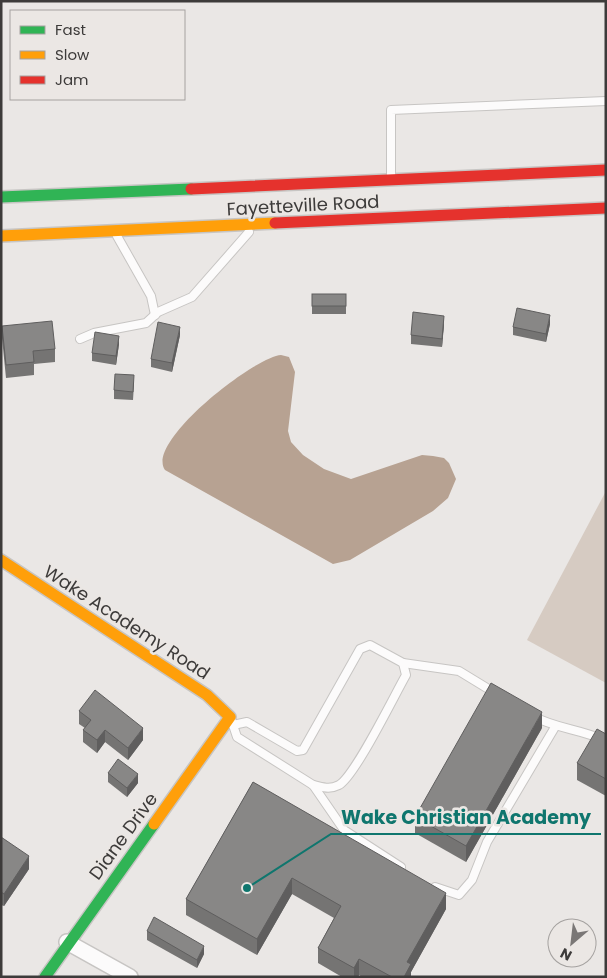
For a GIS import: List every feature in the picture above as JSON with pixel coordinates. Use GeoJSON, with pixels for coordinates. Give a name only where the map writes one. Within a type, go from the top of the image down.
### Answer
{"type":"FeatureCollection","features":[{"type":"Feature","properties":{"kind":"main road","name":"Fayetteville Road"},"geometry":{"type":"LineString","coordinates":[[1,197],[606,170]]}},
{"type":"Feature","properties":{"kind":"main road","name":"Fayetteville Road"},"geometry":{"type":"LineString","coordinates":[[1,236],[606,208]]}},
{"type":"Feature","properties":{"kind":"main road","name":"Wake Academy Road"},"geometry":{"type":"LineString","coordinates":[[1,560],[208,695],[232,721]]}},
{"type":"Feature","properties":{"kind":"main road","name":"Diane Drive"},"geometry":{"type":"LineString","coordinates":[[45,977],[68,942],[232,721]]}},
{"type":"Feature","properties":{"kind":"street"},"geometry":{"type":"LineString","coordinates":[[68,942],[130,977]]}},
{"type":"Feature","properties":{"kind":"lane"},"geometry":{"type":"LineString","coordinates":[[390,180],[391,110],[606,100]]}},
{"type":"Feature","properties":{"kind":"lane"},"geometry":{"type":"LineString","coordinates":[[80,339],[146,322],[192,297],[255,224]]}},
{"type":"Feature","properties":{"kind":"lane"},"geometry":{"type":"LineString","coordinates":[[114,231],[128,251],[151,296],[156,315]]}},
{"type":"Feature","properties":{"kind":"lane"},"geometry":{"type":"LineString","coordinates":[[402,663],[406,675],[354,768],[341,784],[328,789],[313,785],[237,737],[232,721],[247,722],[297,751],[303,750],[360,649],[370,645],[402,663],[459,671],[499,696]]}},
{"type":"Feature","properties":{"kind":"lane"},"geometry":{"type":"LineString","coordinates":[[524,710],[555,727],[596,736],[606,741]]}},
{"type":"Feature","properties":{"kind":"lane"},"geometry":{"type":"LineString","coordinates":[[426,882],[442,891],[459,895],[472,880],[487,842],[555,727]]}},
{"type":"Feature","properties":{"kind":"lane"},"geometry":{"type":"LineString","coordinates":[[313,785],[344,830],[410,872]]}},
{"type":"Feature","properties":{"kind":"shaded area"},"geometry":{"type":"Polygon","coordinates":[[[281,355],[289,357],[295,372],[288,431],[291,442],[303,455],[324,469],[351,479],[422,455],[444,458],[449,463],[456,479],[448,498],[433,511],[350,560],[333,564],[165,470],[163,457],[171,441],[205,403],[249,370],[267,359],[281,355]]]}},
{"type":"Feature","properties":{"kind":"shaded area"},"geometry":{"type":"Polygon","coordinates":[[[606,491],[606,683],[527,640],[606,491]]]}},
{"type":"Feature","properties":{"kind":"building"},"geometry":{"type":"Polygon","coordinates":[[[312,294],[346,294],[346,306],[312,306],[312,294]]]}},
{"type":"Feature","properties":{"kind":"building"},"geometry":{"type":"Polygon","coordinates":[[[517,308],[550,315],[546,334],[513,327],[517,308]]]}},
{"type":"Feature","properties":{"kind":"building"},"geometry":{"type":"Polygon","coordinates":[[[413,312],[444,316],[442,339],[411,335],[413,312]]]}},
{"type":"Feature","properties":{"kind":"building"},"geometry":{"type":"Polygon","coordinates":[[[52,321],[55,349],[33,351],[34,362],[6,365],[2,326],[52,321]]]}},
{"type":"Feature","properties":{"kind":"building"},"geometry":{"type":"Polygon","coordinates":[[[158,322],[180,327],[172,363],[151,359],[158,322]]]}},
{"type":"Feature","properties":{"kind":"building"},"geometry":{"type":"Polygon","coordinates":[[[95,332],[119,336],[116,356],[92,353],[95,332]]]}},
{"type":"Feature","properties":{"kind":"building"},"geometry":{"type":"Polygon","coordinates":[[[115,374],[134,375],[133,392],[114,390],[115,374]]]}},
{"type":"Feature","properties":{"kind":"building"},"geometry":{"type":"Polygon","coordinates":[[[491,683],[542,712],[466,846],[415,817],[491,683]]]}},
{"type":"Feature","properties":{"kind":"building"},"geometry":{"type":"Polygon","coordinates":[[[95,690],[143,728],[128,748],[105,730],[97,740],[83,730],[91,720],[79,711],[95,690]]]}},
{"type":"Feature","properties":{"kind":"building"},"geometry":{"type":"Polygon","coordinates":[[[597,729],[606,734],[606,779],[577,763],[597,729]]]}},
{"type":"Feature","properties":{"kind":"building"},"geometry":{"type":"Polygon","coordinates":[[[118,759],[138,774],[127,788],[108,773],[118,759]]]}},
{"type":"Feature","properties":{"kind":"building"},"geometry":{"type":"Polygon","coordinates":[[[253,782],[446,893],[407,962],[411,964],[404,977],[392,977],[359,959],[354,968],[318,948],[341,906],[292,878],[257,939],[186,899],[253,782]]]}},
{"type":"Feature","properties":{"kind":"building"},"geometry":{"type":"Polygon","coordinates":[[[1,837],[29,856],[4,894],[1,892],[1,837]]]}},
{"type":"Feature","properties":{"kind":"building"},"geometry":{"type":"Polygon","coordinates":[[[154,917],[204,946],[197,960],[147,931],[154,917]]]}},
{"type":"Feature","properties":{"kind":"traffic: fast"},"geometry":{"type":"LineString","coordinates":[[1,197],[191,189]]}},
{"type":"Feature","properties":{"kind":"traffic: fast"},"geometry":{"type":"LineString","coordinates":[[45,977],[154,824]]}},
{"type":"Feature","properties":{"kind":"traffic: slow"},"geometry":{"type":"LineString","coordinates":[[1,236],[275,223]]}},
{"type":"Feature","properties":{"kind":"traffic: slow"},"geometry":{"type":"LineString","coordinates":[[1,560],[207,695],[230,717],[154,824]]}},
{"type":"Feature","properties":{"kind":"traffic: jam"},"geometry":{"type":"LineString","coordinates":[[191,189],[606,170]]}},
{"type":"Feature","properties":{"kind":"traffic: jam"},"geometry":{"type":"LineString","coordinates":[[275,223],[606,208]]}},
{"type":"Feature","properties":{"kind":"place","name":"Wake Christian Academy"},"geometry":{"type":"Point","coordinates":[247,888]}}]}
